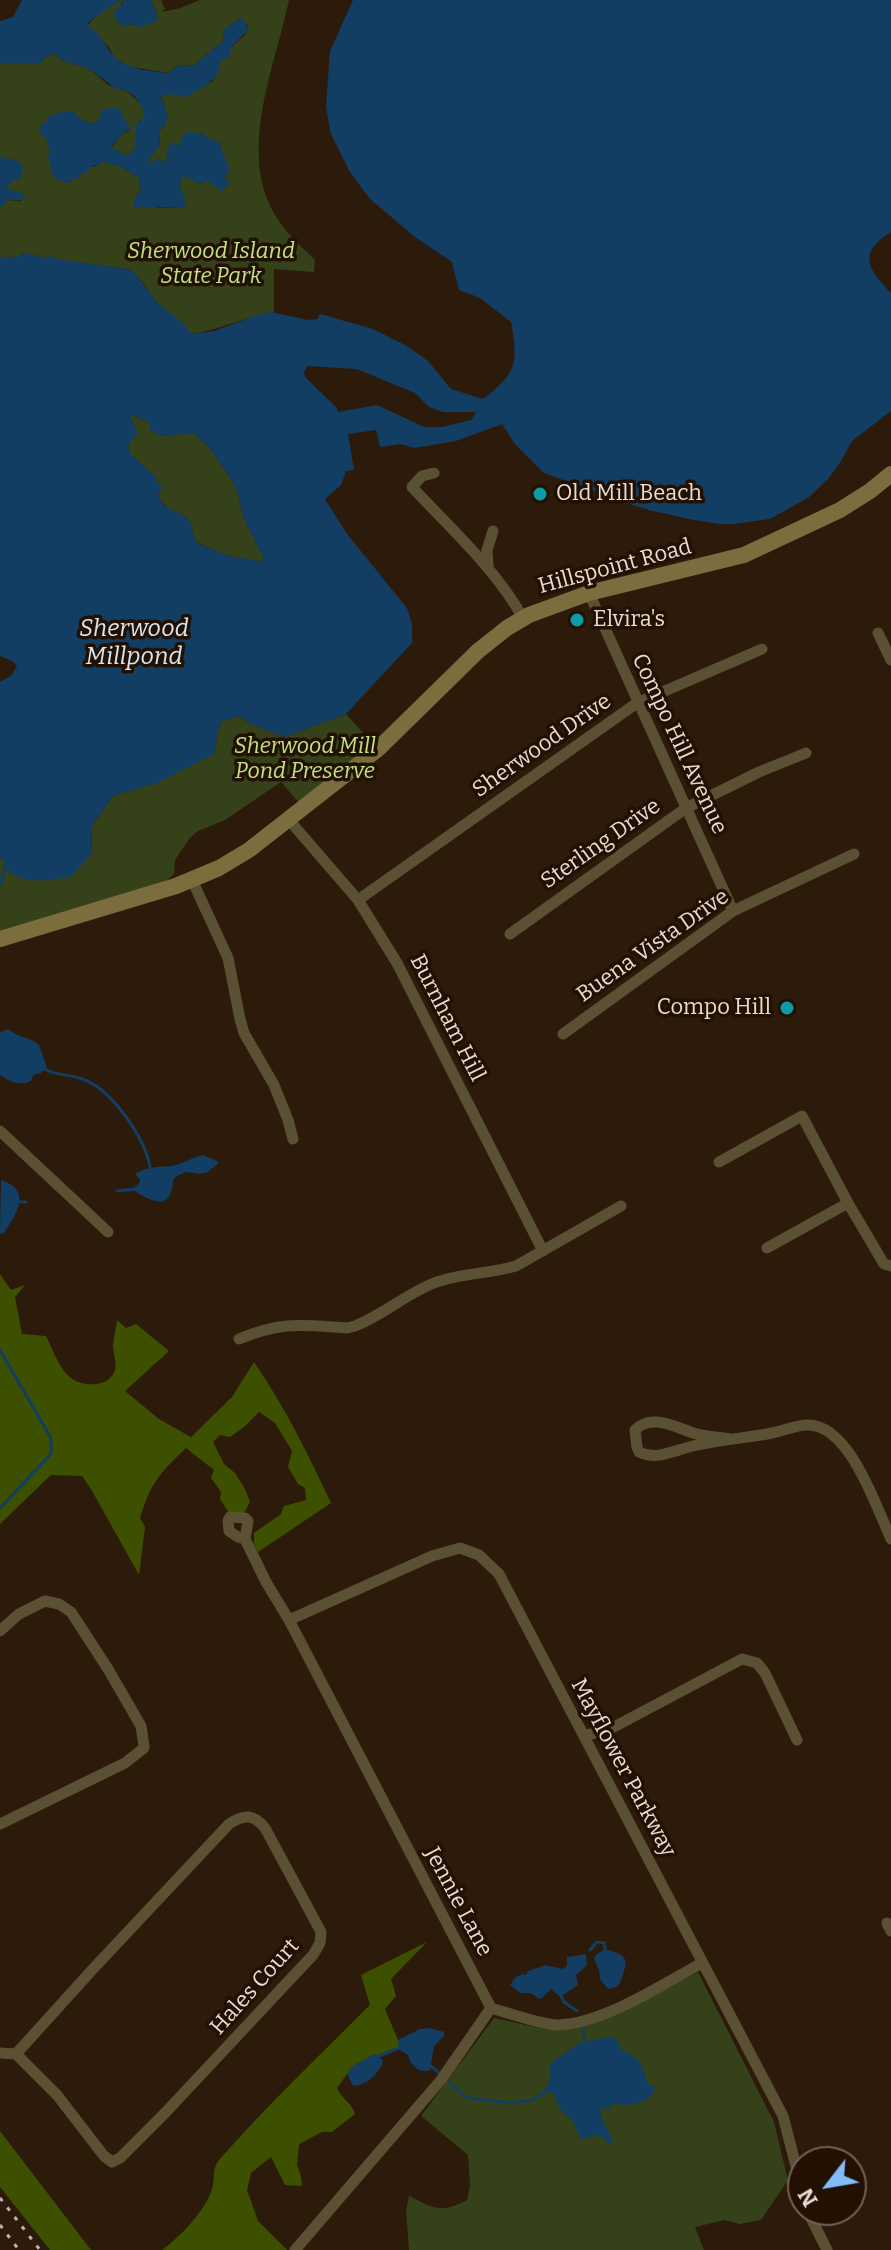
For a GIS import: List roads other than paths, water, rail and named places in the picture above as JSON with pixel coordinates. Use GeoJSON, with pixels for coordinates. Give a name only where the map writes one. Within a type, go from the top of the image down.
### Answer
{"type":"FeatureCollection","features":[{"type":"Feature","properties":{"kind":"street"},"geometry":{"type":"LineString","coordinates":[[434,473],[422,476],[412,487],[488,567],[523,618]]}},
{"type":"Feature","properties":{"kind":"street","name":"Hillspoint Road"},"geometry":{"type":"LineString","coordinates":[[0,939],[192,880],[249,850],[378,749],[478,651],[523,618],[589,593],[744,555],[840,510],[891,474]]}},
{"type":"Feature","properties":{"kind":"street"},"geometry":{"type":"LineString","coordinates":[[488,567],[487,550],[493,531]]}},
{"type":"Feature","properties":{"kind":"street","name":"Compo Hill Avenue"},"geometry":{"type":"LineString","coordinates":[[589,593],[733,911]]}},
{"type":"Feature","properties":{"kind":"street"},"geometry":{"type":"LineString","coordinates":[[878,633],[891,660]]}},
{"type":"Feature","properties":{"kind":"street","name":"Sherwood Drive"},"geometry":{"type":"LineString","coordinates":[[358,900],[637,703],[762,649]]}},
{"type":"Feature","properties":{"kind":"street","name":"Sterling Drive"},"geometry":{"type":"LineString","coordinates":[[510,934],[686,808],[806,753]]}},
{"type":"Feature","properties":{"kind":"street","name":"Burnham Hill"},"geometry":{"type":"LineString","coordinates":[[289,820],[358,900],[397,963],[543,1251]]}},
{"type":"Feature","properties":{"kind":"street","name":"Buena Vista Drive"},"geometry":{"type":"LineString","coordinates":[[563,1034],[733,911],[854,854]]}},
{"type":"Feature","properties":{"kind":"street"},"geometry":{"type":"LineString","coordinates":[[192,880],[228,958],[244,1033],[274,1085],[293,1139]]}},
{"type":"Feature","properties":{"kind":"street"},"geometry":{"type":"LineString","coordinates":[[719,1162],[802,1116],[884,1264],[891,1266]]}},
{"type":"Feature","properties":{"kind":"street"},"geometry":{"type":"LineString","coordinates":[[0,1131],[108,1232]]}},
{"type":"Feature","properties":{"kind":"street"},"geometry":{"type":"LineString","coordinates":[[767,1248],[848,1203]]}},
{"type":"Feature","properties":{"kind":"street"},"geometry":{"type":"LineString","coordinates":[[239,1339],[263,1329],[287,1325],[355,1326],[437,1282],[516,1266],[621,1206]]}},
{"type":"Feature","properties":{"kind":"street"},"geometry":{"type":"LineString","coordinates":[[731,1439],[700,1435],[651,1421],[635,1430],[639,1452],[646,1456],[808,1425],[823,1428],[839,1439],[852,1455],[891,1539]]}},
{"type":"Feature","properties":{"kind":"street","name":"Jennie Lane"},"geometry":{"type":"LineString","coordinates":[[245,1539],[491,2008]]}},
{"type":"Feature","properties":{"kind":"street","name":"Mayflower Parkway"},"geometry":{"type":"LineString","coordinates":[[289,1620],[432,1556],[460,1548],[479,1555],[499,1574],[783,2116],[791,2146]]}},
{"type":"Feature","properties":{"kind":"street"},"geometry":{"type":"LineString","coordinates":[[0,1631],[19,1614],[45,1601],[59,1604],[71,1612],[141,1726],[144,1746],[125,1763],[0,1824]]}},
{"type":"Feature","properties":{"kind":"street"},"geometry":{"type":"LineString","coordinates":[[584,1736],[612,1728],[742,1659],[757,1663],[765,1673],[797,1740]]}},
{"type":"Feature","properties":{"kind":"street"},"geometry":{"type":"LineString","coordinates":[[594,1756],[612,1728]]}},
{"type":"Feature","properties":{"kind":"street","name":"Hales Court"},"geometry":{"type":"LineString","coordinates":[[249,1815],[258,1819],[321,1932],[320,1943],[307,1962],[120,2158],[112,2162],[104,2156],[57,2095],[16,2054],[229,1824],[238,1817],[249,1815]]}},
{"type":"Feature","properties":{"kind":"street"},"geometry":{"type":"LineString","coordinates":[[295,2250],[441,2080],[491,2008],[557,2025],[586,2020],[614,2009],[702,1963]]}},
{"type":"Feature","properties":{"kind":"street"},"geometry":{"type":"LineString","coordinates":[[0,2053],[16,2054]]}},
{"type":"Feature","properties":{"kind":"street"},"geometry":{"type":"LineString","coordinates":[[815,2226],[827,2250]]}},
{"type":"Feature","properties":{"kind":"water"},"geometry":{"type":"Polygon","coordinates":[[[22,0],[120,0],[87,26],[97,33],[122,63],[168,73],[178,66],[194,65],[223,41],[223,30],[240,18],[246,22],[248,30],[232,47],[229,57],[220,62],[217,74],[208,84],[185,97],[161,95],[167,118],[159,132],[160,145],[149,159],[150,163],[159,159],[166,162],[166,152],[172,142],[179,146],[187,132],[200,133],[220,141],[230,171],[224,177],[230,178],[228,185],[222,191],[207,181],[200,184],[182,177],[179,189],[184,191],[187,204],[182,208],[142,206],[135,209],[133,202],[141,189],[139,178],[121,167],[101,161],[100,165],[94,165],[80,177],[65,183],[53,176],[48,156],[50,152],[39,126],[48,121],[48,117],[62,111],[75,112],[76,116],[90,124],[99,120],[102,109],[121,108],[131,129],[111,147],[125,155],[131,154],[136,145],[136,124],[145,117],[131,93],[116,89],[90,69],[61,60],[55,53],[41,63],[0,63],[0,21],[13,17],[22,0]]]}},
{"type":"Feature","properties":{"kind":"water"},"geometry":{"type":"Polygon","coordinates":[[[123,0],[151,0],[157,21],[138,28],[138,25],[130,24],[126,27],[115,20],[114,11],[123,0]]]}},
{"type":"Feature","properties":{"kind":"water","name":"Sherwood Millpond"},"geometry":{"type":"Polygon","coordinates":[[[353,0],[891,0],[891,232],[873,247],[870,262],[877,277],[891,293],[891,411],[852,441],[828,479],[809,497],[770,519],[732,524],[649,510],[544,473],[515,444],[502,424],[456,441],[414,448],[401,444],[380,447],[376,430],[348,434],[354,470],[346,471],[341,485],[325,499],[347,534],[407,608],[412,624],[412,643],[346,714],[284,737],[239,716],[221,722],[216,753],[157,783],[114,795],[91,827],[92,853],[71,877],[34,880],[17,877],[3,865],[4,860],[0,857],[0,682],[11,676],[17,666],[0,656],[0,258],[17,257],[24,253],[128,269],[134,272],[157,302],[192,334],[214,331],[271,312],[308,320],[317,319],[320,314],[373,329],[407,346],[428,361],[451,389],[483,399],[503,381],[513,366],[511,322],[480,298],[459,290],[452,262],[415,237],[370,199],[350,172],[331,134],[326,107],[330,51],[353,0]],[[307,366],[304,373],[306,378],[338,412],[377,405],[424,427],[442,427],[471,420],[476,412],[443,412],[429,407],[415,393],[357,369],[307,366]],[[130,414],[137,433],[128,446],[130,454],[156,477],[161,485],[158,495],[163,505],[188,518],[197,543],[232,557],[260,562],[264,559],[244,519],[236,487],[210,448],[194,433],[161,436],[150,430],[149,422],[130,414]]]}},
{"type":"Feature","properties":{"kind":"water"},"geometry":{"type":"Polygon","coordinates":[[[0,157],[18,161],[23,167],[21,178],[7,186],[22,193],[25,200],[7,200],[0,209],[0,157]]]}},
{"type":"Feature","properties":{"kind":"water"},"geometry":{"type":"Polygon","coordinates":[[[8,1029],[39,1045],[47,1067],[33,1075],[31,1081],[15,1082],[0,1075],[0,1032],[8,1029]]]}},
{"type":"Feature","properties":{"kind":"water"},"geometry":{"type":"Polygon","coordinates":[[[203,1155],[219,1162],[207,1172],[185,1172],[174,1178],[171,1192],[165,1200],[155,1201],[136,1192],[135,1186],[140,1179],[135,1174],[140,1171],[176,1165],[203,1155]]]}},
{"type":"Feature","properties":{"kind":"water"},"geometry":{"type":"Polygon","coordinates":[[[1,1180],[17,1190],[19,1204],[13,1219],[0,1234],[1,1180]]]}},
{"type":"Feature","properties":{"kind":"water"},"geometry":{"type":"Polygon","coordinates":[[[605,1949],[621,1955],[625,1961],[619,1984],[608,1989],[600,1979],[594,1959],[605,1949]]]}},
{"type":"Feature","properties":{"kind":"water"},"geometry":{"type":"Polygon","coordinates":[[[586,1954],[587,1965],[576,1975],[578,1985],[560,1997],[551,1989],[539,1999],[531,1993],[520,1993],[510,1985],[515,1978],[526,1975],[528,1971],[546,1965],[563,1969],[567,1966],[567,1957],[586,1954]]]}},
{"type":"Feature","properties":{"kind":"water"},"geometry":{"type":"Polygon","coordinates":[[[420,2029],[444,2032],[444,2036],[434,2046],[430,2070],[422,2071],[400,2050],[398,2040],[420,2029]]]}},
{"type":"Feature","properties":{"kind":"water"},"geometry":{"type":"Polygon","coordinates":[[[605,2037],[616,2038],[621,2050],[637,2059],[648,2084],[655,2087],[644,2101],[632,2105],[612,2104],[608,2110],[600,2107],[601,2117],[613,2142],[608,2143],[599,2135],[581,2139],[553,2094],[545,2090],[553,2061],[580,2043],[605,2037]]]}},
{"type":"Feature","properties":{"kind":"water"},"geometry":{"type":"Polygon","coordinates":[[[374,2054],[383,2060],[379,2070],[367,2081],[353,2086],[347,2074],[353,2066],[374,2054]]]}},
{"type":"Feature","properties":{"kind":"waterway"},"geometry":{"type":"LineString","coordinates":[[0,884],[5,869]]}},
{"type":"Feature","properties":{"kind":"waterway"},"geometry":{"type":"LineString","coordinates":[[44,1069],[82,1079],[104,1092],[134,1129],[150,1167]]}},
{"type":"Feature","properties":{"kind":"waterway"},"geometry":{"type":"LineString","coordinates":[[117,1191],[136,1189]]}},
{"type":"Feature","properties":{"kind":"waterway"},"geometry":{"type":"LineString","coordinates":[[19,1202],[26,1202]]}},
{"type":"Feature","properties":{"kind":"waterway"},"geometry":{"type":"LineString","coordinates":[[0,1350],[51,1438],[51,1454],[0,1508]]}},
{"type":"Feature","properties":{"kind":"waterway"},"geometry":{"type":"LineString","coordinates":[[590,1950],[597,1942],[604,1943],[605,1949]]}},
{"type":"Feature","properties":{"kind":"waterway"},"geometry":{"type":"LineString","coordinates":[[561,1996],[577,2011]]}},
{"type":"Feature","properties":{"kind":"waterway"},"geometry":{"type":"LineString","coordinates":[[584,2027],[585,2043]]}},
{"type":"Feature","properties":{"kind":"waterway"},"geometry":{"type":"LineString","coordinates":[[379,2056],[399,2048]]}},
{"type":"Feature","properties":{"kind":"waterway"},"geometry":{"type":"LineString","coordinates":[[431,2066],[438,2072]]}},
{"type":"Feature","properties":{"kind":"waterway"},"geometry":{"type":"LineString","coordinates":[[450,2083],[467,2098],[511,2103],[532,2100],[547,2091]]}},
{"type":"Feature","properties":{"kind":"railway"},"geometry":{"type":"LineString","coordinates":[[0,2198],[40,2250]]}},
{"type":"Feature","properties":{"kind":"railway"},"geometry":{"type":"LineString","coordinates":[[0,2225],[19,2250]]}},
{"type":"Feature","properties":{"kind":"place","name":"Old Mill Beach"},"geometry":{"type":"Point","coordinates":[540,494]}},
{"type":"Feature","properties":{"kind":"place","name":"Elvira's"},"geometry":{"type":"Point","coordinates":[577,620]}},
{"type":"Feature","properties":{"kind":"place","name":"Compo Hill"},"geometry":{"type":"Point","coordinates":[787,1008]}},
{"type":"Feature","properties":{"kind":"park label","name":"Sherwood Island State Park"},"geometry":{"type":"Point","coordinates":[211,264]}},
{"type":"Feature","properties":{"kind":"park label","name":"Sherwood Mill Pond Preserve"},"geometry":{"type":"Point","coordinates":[305,760]}}]}
